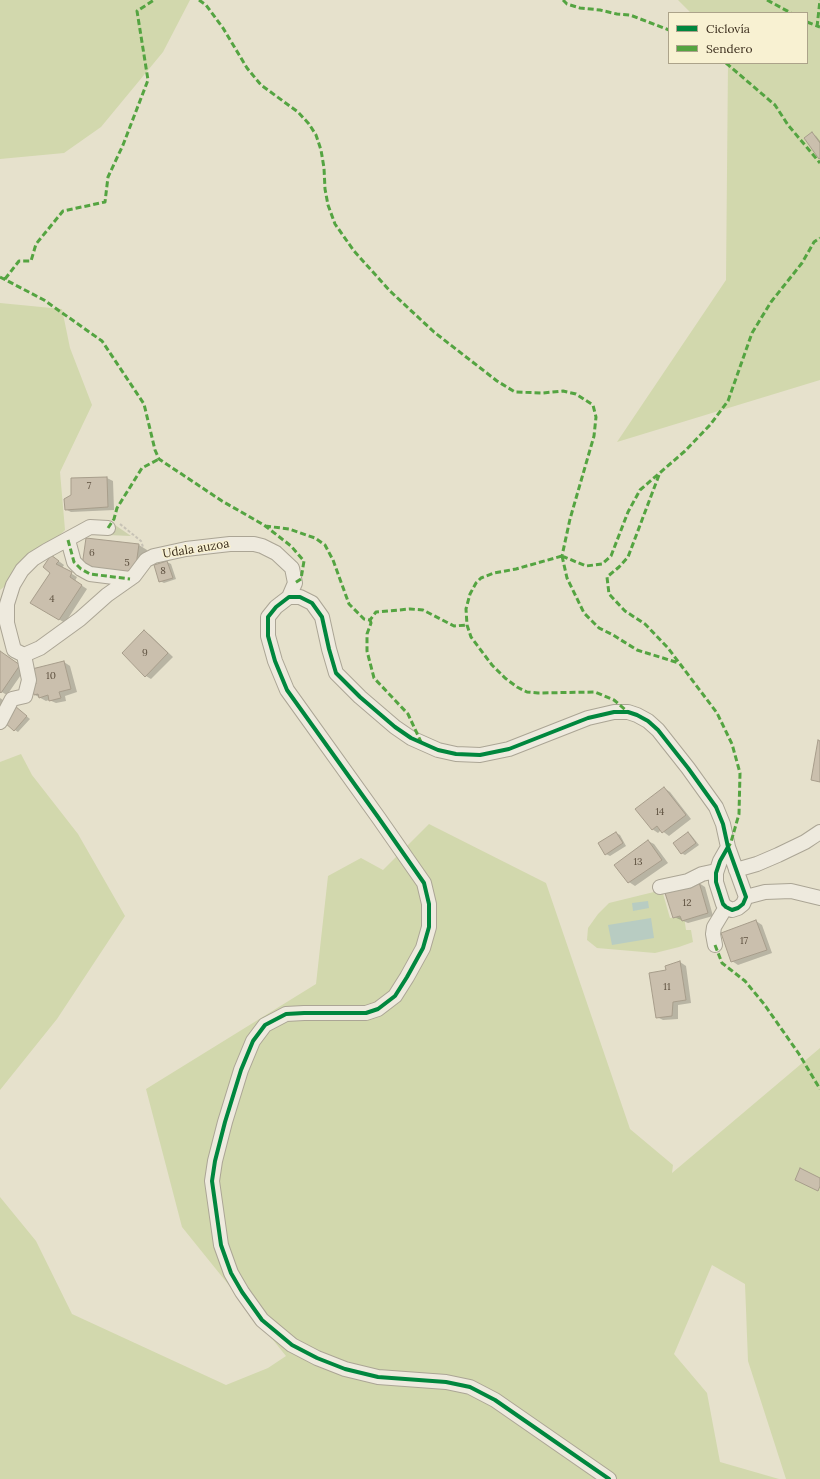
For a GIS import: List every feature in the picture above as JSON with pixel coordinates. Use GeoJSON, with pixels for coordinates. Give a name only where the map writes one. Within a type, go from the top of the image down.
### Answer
{"type":"FeatureCollection","features":[{"type":"Feature","properties":{"kind":"street"},"geometry":{"type":"LineString","coordinates":[[0,722],[12,699],[25,696],[28,680],[24,655],[14,650],[7,623],[8,598],[16,580],[22,570],[33,559],[90,527],[114,526]]}},
{"type":"Feature","properties":{"kind":"street"},"geometry":{"type":"LineString","coordinates":[[68,540],[74,562],[81,569],[90,574],[130,579]]}},
{"type":"Feature","properties":{"kind":"street","name":"Udala auzoa"},"geometry":{"type":"LineString","coordinates":[[24,655],[40,648],[80,619],[107,595],[134,576],[146,560],[154,556],[213,545],[245,543],[262,546],[276,553],[292,568],[295,583],[288,597]]}},
{"type":"Feature","properties":{"kind":"street"},"geometry":{"type":"LineString","coordinates":[[0,583],[16,580]]}},
{"type":"Feature","properties":{"kind":"street"},"geometry":{"type":"LineString","coordinates":[[609,1479],[495,1400],[470,1387],[446,1382],[378,1377],[345,1369],[292,1345],[262,1320],[242,1292],[231,1273],[222,1245],[212,1181],[215,1161],[225,1122],[241,1070],[252,1041],[265,1025],[286,1014],[366,1013],[378,1009],[395,996],[407,977],[423,948],[429,927],[429,904],[424,883],[287,690],[275,661],[268,636],[268,616],[276,606],[288,597],[300,597],[312,603],[322,616],[336,673],[360,697],[406,734],[422,744],[438,750],[456,754],[480,756],[509,749],[588,718],[614,712],[628,712],[637,715],[648,721],[658,730],[716,807],[723,824],[728,846],[746,897],[743,904],[732,910],[726,907],[718,891],[716,882],[716,871],[728,846]]}},
{"type":"Feature","properties":{"kind":"street"},"geometry":{"type":"LineString","coordinates":[[736,870],[758,864],[778,855],[805,842],[820,832]]}},
{"type":"Feature","properties":{"kind":"street"},"geometry":{"type":"LineString","coordinates":[[660,887],[688,881],[702,874],[716,871]]}},
{"type":"Feature","properties":{"kind":"street"},"geometry":{"type":"LineString","coordinates":[[746,897],[765,892],[791,891],[820,898]]}},
{"type":"Feature","properties":{"kind":"street"},"geometry":{"type":"LineString","coordinates":[[715,946],[713,934],[714,927],[726,907]]}},
{"type":"Feature","properties":{"kind":"path"},"geometry":{"type":"LineString","coordinates":[[114,526],[140,541],[146,560]]}},
{"type":"Feature","properties":{"kind":"green space"},"geometry":{"type":"Polygon","coordinates":[[[0,0],[190,0],[163,52],[101,127],[64,153],[0,159],[0,0]]]}},
{"type":"Feature","properties":{"kind":"green space"},"geometry":{"type":"Polygon","coordinates":[[[678,0],[820,0],[820,380],[617,442],[726,280],[728,64],[808,64],[808,12],[690,12],[678,0]]]}},
{"type":"Feature","properties":{"kind":"green space"},"geometry":{"type":"Polygon","coordinates":[[[0,303],[62,309],[70,348],[92,405],[60,472],[65,530],[19,575],[0,590],[0,303]]]}},
{"type":"Feature","properties":{"kind":"green space"},"geometry":{"type":"Polygon","coordinates":[[[115,525],[131,536],[107,535],[115,525]]]}},
{"type":"Feature","properties":{"kind":"green space"},"geometry":{"type":"Polygon","coordinates":[[[21,754],[32,775],[78,834],[125,916],[57,1019],[0,1090],[0,762],[21,754]]]}},
{"type":"Feature","properties":{"kind":"green space"},"geometry":{"type":"Polygon","coordinates":[[[429,824],[546,883],[630,1129],[673,1165],[672,1173],[820,1048],[820,1479],[786,1479],[748,1361],[745,1284],[712,1265],[674,1354],[707,1393],[720,1462],[779,1479],[0,1479],[0,1197],[36,1241],[72,1314],[226,1385],[268,1368],[286,1356],[182,1227],[146,1089],[316,984],[328,876],[361,858],[383,870],[429,824]]]}},
{"type":"Feature","properties":{"kind":"green space"},"geometry":{"type":"Polygon","coordinates":[[[662,890],[670,918],[684,917],[686,930],[691,930],[693,942],[655,953],[597,948],[587,940],[588,928],[598,914],[609,903],[662,890]]]}},
{"type":"Feature","properties":{"kind":"shaded area"},"geometry":{"type":"Polygon","coordinates":[[[648,901],[649,908],[633,911],[632,903],[648,901]]]}},
{"type":"Feature","properties":{"kind":"shaded area"},"geometry":{"type":"Polygon","coordinates":[[[651,918],[654,938],[612,945],[608,925],[651,918]]]}},
{"type":"Feature","properties":{"kind":"building"},"geometry":{"type":"Polygon","coordinates":[[[812,132],[820,143],[819,159],[804,138],[812,132]]]}},
{"type":"Feature","properties":{"kind":"building"},"geometry":{"type":"Polygon","coordinates":[[[107,477],[108,507],[65,510],[64,499],[71,495],[71,478],[107,477]]]}},
{"type":"Feature","properties":{"kind":"building"},"geometry":{"type":"Polygon","coordinates":[[[86,538],[139,544],[135,573],[82,566],[86,538]]]}},
{"type":"Feature","properties":{"kind":"building"},"geometry":{"type":"Polygon","coordinates":[[[51,555],[59,561],[56,564],[72,572],[70,577],[82,585],[59,620],[30,603],[50,573],[43,567],[51,555]]]}},
{"type":"Feature","properties":{"kind":"building"},"geometry":{"type":"Polygon","coordinates":[[[167,561],[173,578],[159,582],[154,565],[167,561]]]}},
{"type":"Feature","properties":{"kind":"building"},"geometry":{"type":"Polygon","coordinates":[[[144,630],[168,653],[145,677],[122,653],[144,630]]]}},
{"type":"Feature","properties":{"kind":"building"},"geometry":{"type":"Polygon","coordinates":[[[0,651],[20,665],[1,693],[0,692],[0,651]]]}},
{"type":"Feature","properties":{"kind":"building"},"geometry":{"type":"Polygon","coordinates":[[[64,661],[71,689],[59,692],[61,698],[49,701],[48,695],[39,698],[38,694],[34,695],[32,685],[36,684],[32,669],[64,661]]]}},
{"type":"Feature","properties":{"kind":"building"},"geometry":{"type":"Polygon","coordinates":[[[15,706],[27,716],[14,731],[3,721],[15,706]]]}},
{"type":"Feature","properties":{"kind":"building"},"geometry":{"type":"Polygon","coordinates":[[[818,740],[820,741],[820,782],[811,780],[818,740]]]}},
{"type":"Feature","properties":{"kind":"building"},"geometry":{"type":"Polygon","coordinates":[[[664,787],[686,815],[662,833],[657,826],[652,830],[635,809],[664,787]]]}},
{"type":"Feature","properties":{"kind":"building"},"geometry":{"type":"Polygon","coordinates":[[[616,832],[623,843],[605,855],[598,843],[616,832]]]}},
{"type":"Feature","properties":{"kind":"building"},"geometry":{"type":"Polygon","coordinates":[[[688,832],[696,843],[681,854],[673,843],[688,832]]]}},
{"type":"Feature","properties":{"kind":"building"},"geometry":{"type":"Polygon","coordinates":[[[648,840],[662,860],[628,883],[614,865],[648,840]]]}},
{"type":"Feature","properties":{"kind":"building"},"geometry":{"type":"Polygon","coordinates":[[[699,882],[708,913],[682,921],[680,916],[673,918],[665,893],[699,882]]]}},
{"type":"Feature","properties":{"kind":"building"},"geometry":{"type":"Polygon","coordinates":[[[756,920],[767,950],[731,962],[721,933],[756,920]]]}},
{"type":"Feature","properties":{"kind":"building"},"geometry":{"type":"Polygon","coordinates":[[[680,961],[686,1000],[673,1002],[672,1016],[656,1018],[649,973],[666,970],[665,966],[680,961]]]}},
{"type":"Feature","properties":{"kind":"building"},"geometry":{"type":"Polygon","coordinates":[[[800,1168],[820,1178],[820,1186],[818,1191],[795,1180],[800,1168]]]}},
{"type":"Feature","properties":{"kind":"marked path"},"geometry":{"type":"LineString","coordinates":[[5,279],[19,261],[31,261],[36,244],[63,211],[105,202],[108,177],[123,145],[148,80],[137,11],[154,0]]}},
{"type":"Feature","properties":{"kind":"marked path"},"geometry":{"type":"LineString","coordinates":[[199,0],[206,5],[223,28],[247,68],[261,85],[298,112],[309,124],[316,135],[321,150],[328,205],[335,224],[354,251],[390,291],[434,332],[497,381],[515,392],[543,393],[563,391],[576,394],[593,405],[596,417],[594,436],[570,519],[562,556]]}},
{"type":"Feature","properties":{"kind":"marked path"},"geometry":{"type":"LineString","coordinates":[[563,0],[567,4],[580,8],[630,15],[668,30]]}},
{"type":"Feature","properties":{"kind":"marked path"},"geometry":{"type":"LineString","coordinates":[[767,0],[789,12]]}},
{"type":"Feature","properties":{"kind":"marked path"},"geometry":{"type":"LineString","coordinates":[[817,27],[820,0]]}},
{"type":"Feature","properties":{"kind":"marked path"},"geometry":{"type":"LineString","coordinates":[[808,22],[820,27]]}},
{"type":"Feature","properties":{"kind":"marked path"},"geometry":{"type":"LineString","coordinates":[[727,64],[775,105],[788,125],[820,163]]}},
{"type":"Feature","properties":{"kind":"marked path"},"geometry":{"type":"LineString","coordinates":[[562,556],[586,566],[602,564],[611,556],[628,512],[640,490],[685,451],[710,425],[728,401],[752,333],[771,302],[802,263],[814,242],[820,238]]}},
{"type":"Feature","properties":{"kind":"marked path"},"geometry":{"type":"LineString","coordinates":[[0,277],[44,300],[102,341],[144,404],[155,450],[159,459],[222,501],[264,525],[291,546],[304,561],[301,579],[295,583]]}},
{"type":"Feature","properties":{"kind":"marked path"},"geometry":{"type":"LineString","coordinates":[[108,528],[114,519],[117,508],[142,468],[159,459]]}},
{"type":"Feature","properties":{"kind":"marked path"},"geometry":{"type":"LineString","coordinates":[[659,475],[628,557],[607,577],[609,594],[625,611],[645,624],[668,648],[717,713],[732,744],[740,773],[739,814],[729,846]]}},
{"type":"Feature","properties":{"kind":"marked path"},"geometry":{"type":"LineString","coordinates":[[265,526],[289,529],[315,538],[325,545],[333,560],[349,604],[364,619],[370,620],[376,612],[410,609],[423,610],[454,626],[467,625]]}},
{"type":"Feature","properties":{"kind":"marked path"},"geometry":{"type":"LineString","coordinates":[[68,540],[74,562],[81,569],[90,574],[130,579]]}},
{"type":"Feature","properties":{"kind":"marked path"},"geometry":{"type":"LineString","coordinates":[[562,556],[516,569],[494,573],[481,578],[476,583],[470,594],[466,609],[467,625],[471,637],[492,665],[505,678],[527,692],[595,692],[614,700],[628,712]]}},
{"type":"Feature","properties":{"kind":"marked path"},"geometry":{"type":"LineString","coordinates":[[562,556],[567,578],[584,613],[599,628],[637,650],[679,663]]}},
{"type":"Feature","properties":{"kind":"marked path"},"geometry":{"type":"LineString","coordinates":[[370,620],[371,623],[367,634],[367,651],[374,678],[408,714],[421,742]]}},
{"type":"Feature","properties":{"kind":"marked path"},"geometry":{"type":"LineString","coordinates":[[715,945],[722,963],[745,981],[764,1004],[799,1054],[820,1089]]}},
{"type":"Feature","properties":{"kind":"cycle path"},"geometry":{"type":"LineString","coordinates":[[609,1479],[495,1400],[470,1387],[446,1382],[378,1377],[345,1369],[317,1358],[292,1345],[262,1320],[242,1292],[231,1273],[221,1245],[212,1181],[215,1161],[225,1122],[241,1070],[253,1041],[265,1025],[286,1014],[366,1013],[378,1009],[395,996],[407,977],[423,948],[429,927],[429,904],[424,883],[287,690],[275,661],[268,636],[268,617],[276,607],[289,597],[300,597],[312,603],[322,617],[336,673],[360,697],[395,727],[411,738],[438,750],[456,754],[480,755],[509,749],[588,718],[614,712],[628,712],[637,715],[648,721],[658,730],[716,807],[723,824],[728,847],[746,897],[743,904],[732,910],[723,904],[716,882],[716,873],[720,861],[728,847]]}}]}
